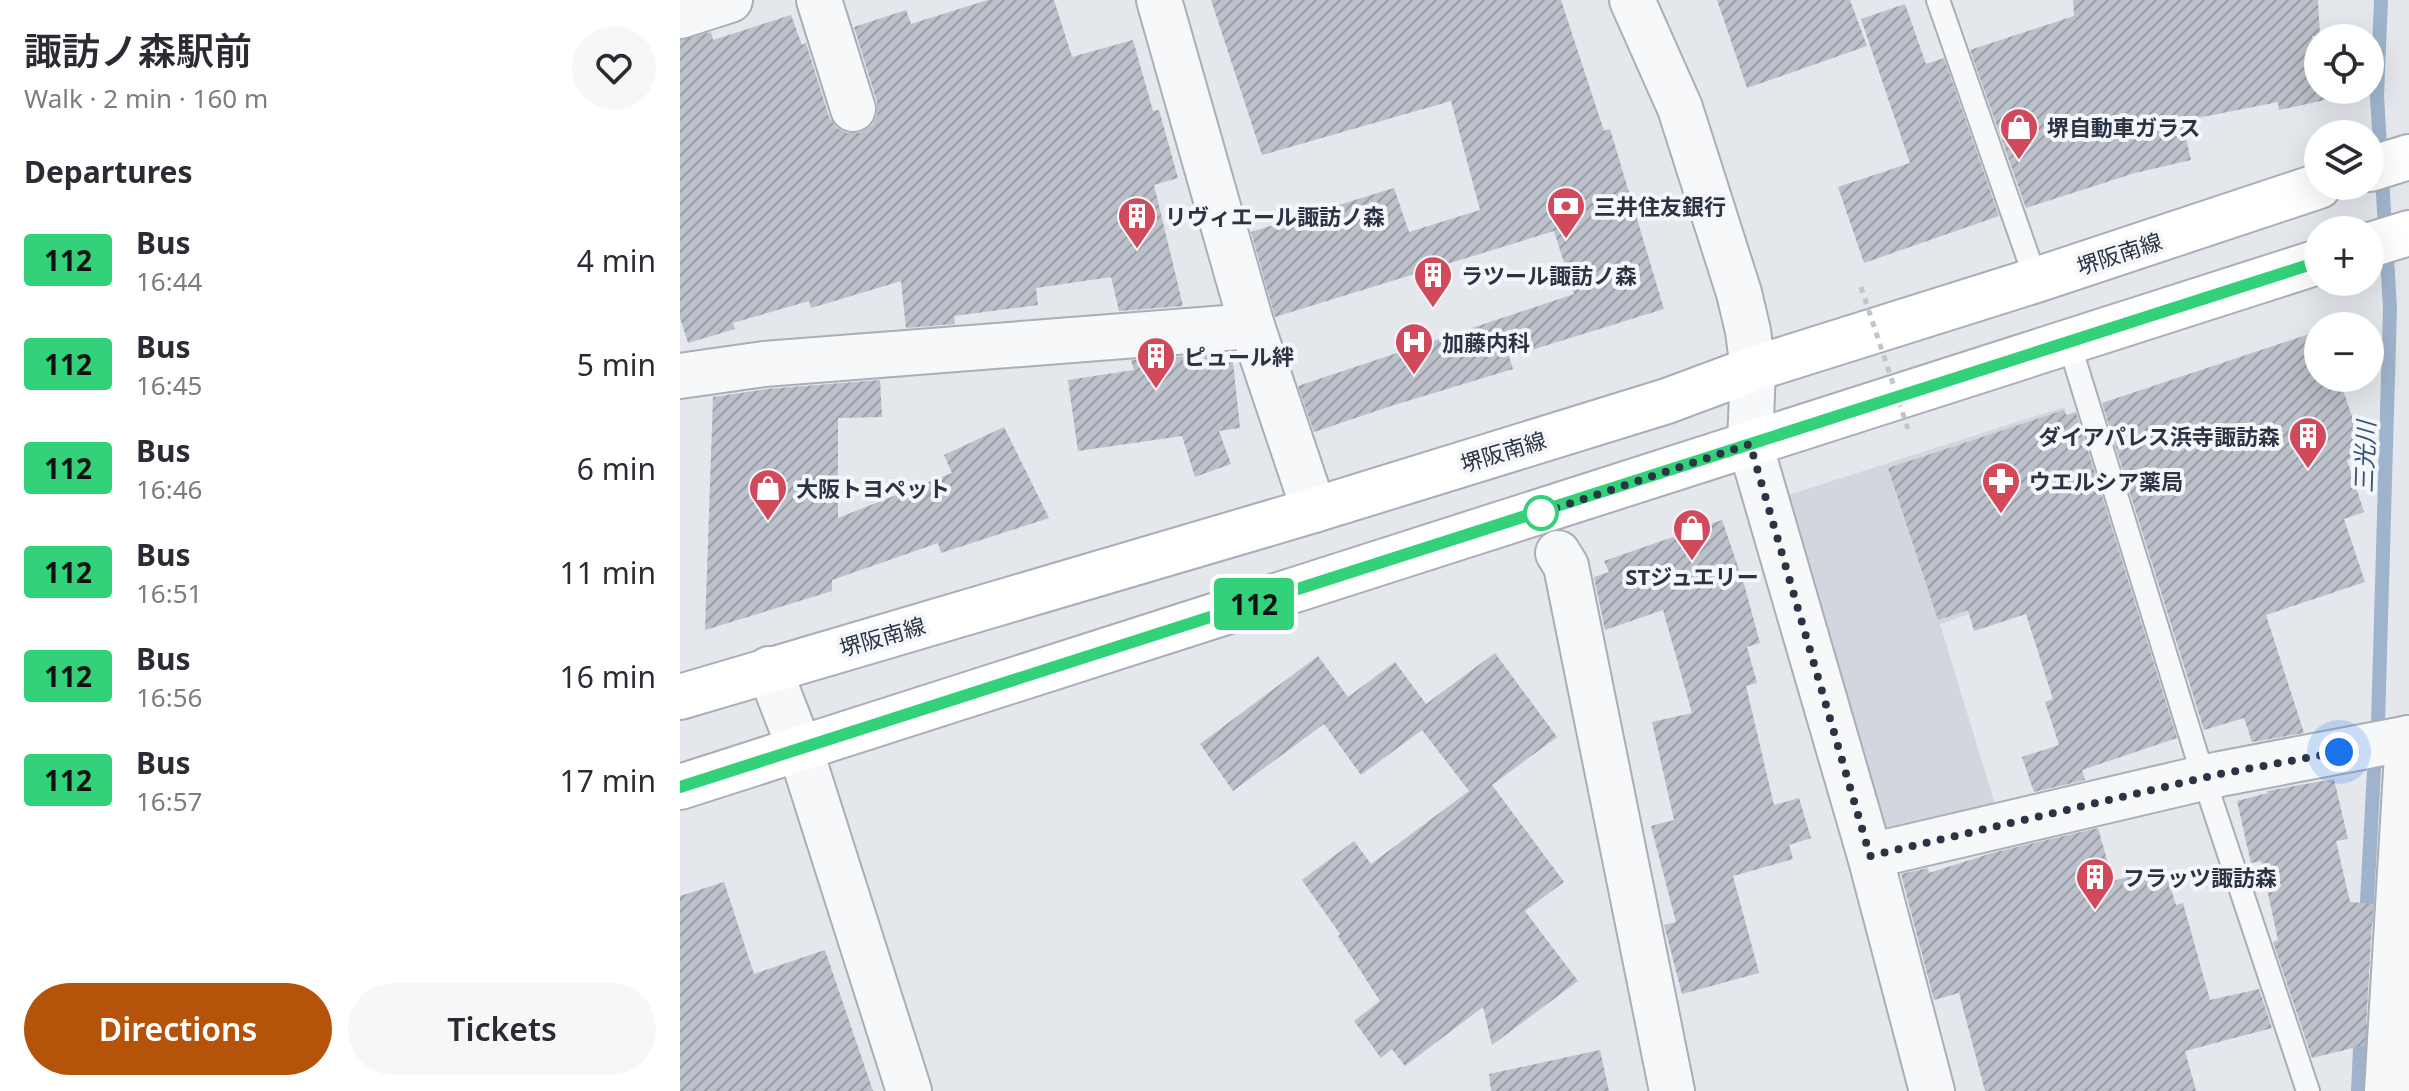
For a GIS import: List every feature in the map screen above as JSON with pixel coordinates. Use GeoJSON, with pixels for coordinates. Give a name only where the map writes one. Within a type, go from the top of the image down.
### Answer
{"type":"FeatureCollection","features":[{"type":"Feature","properties":{"kind":"main road","name":"堺阪南線"},"geometry":{"type":"LineString","coordinates":[[680,697],[1314,510],[1667,401],[1753,369],[2304,191]]}},
{"type":"Feature","properties":{"kind":"main road"},"geometry":{"type":"LineString","coordinates":[[2384,241],[2409,233]]}},
{"type":"Feature","properties":{"kind":"main road"},"geometry":{"type":"LineString","coordinates":[[680,787],[2304,267]]}},
{"type":"Feature","properties":{"kind":"street"},"geometry":{"type":"LineString","coordinates":[[680,16],[730,0]]}},
{"type":"Feature","properties":{"kind":"street"},"geometry":{"type":"LineString","coordinates":[[819,0],[853,109]]}},
{"type":"Feature","properties":{"kind":"street"},"geometry":{"type":"LineString","coordinates":[[1159,0],[1252,326],[1314,510]]}},
{"type":"Feature","properties":{"kind":"street"},"geometry":{"type":"LineString","coordinates":[[1632,0],[1680,108],[1739,293],[1753,369],[1750,444],[1870,856],[1932,1091]]}},
{"type":"Feature","properties":{"kind":"street"},"geometry":{"type":"LineString","coordinates":[[681,372],[1252,326]]}},
{"type":"Feature","properties":{"kind":"street"},"geometry":{"type":"LineString","coordinates":[[1558,553],[1566,566],[1672,1091]]}},
{"type":"Feature","properties":{"kind":"street"},"geometry":{"type":"LineString","coordinates":[[769,669],[800,749],[909,1091]]}},
{"type":"Feature","properties":{"kind":"street"},"geometry":{"type":"LineString","coordinates":[[1870,856],[2204,779],[2407,738],[2387,1091]]}},
{"type":"Feature","properties":{"kind":"lane"},"geometry":{"type":"LineString","coordinates":[[1938,0],[2036,280]]}},
{"type":"Feature","properties":{"kind":"lane"},"geometry":{"type":"LineString","coordinates":[[2069,343],[2204,779],[2308,1091]]}},
{"type":"Feature","properties":{"kind":"path"},"geometry":{"type":"LineString","coordinates":[[1861,287],[1908,429]]}},
{"type":"Feature","properties":{"kind":"shaded area"},"geometry":{"type":"Polygon","coordinates":[[[2064,407],[2119,563],[1940,624],[1997,811],[1888,842],[1776,499],[2064,407]]]}},
{"type":"Feature","properties":{"kind":"building"},"geometry":{"type":"Polygon","coordinates":[[[988,0],[1054,0],[1072,57],[1133,40],[1153,111],[1159,110],[1178,178],[1154,185],[1183,306],[1119,311],[1111,277],[1036,288],[1038,305],[954,316],[955,324],[906,328],[901,281],[811,308],[809,301],[733,323],[735,329],[688,343],[680,318],[680,40],[711,32],[713,40],[791,15],[802,45],[806,43],[829,117],[837,128],[847,133],[860,133],[872,125],[877,115],[877,102],[854,27],[906,10],[911,24],[988,0]]]}},
{"type":"Feature","properties":{"kind":"building"},"geometry":{"type":"Polygon","coordinates":[[[1211,0],[1561,0],[1604,131],[1610,129],[1664,309],[1509,357],[1513,369],[1314,432],[1298,386],[1574,294],[1554,231],[1275,317],[1251,232],[1394,188],[1409,232],[1480,210],[1451,101],[1262,155],[1211,0]]]}},
{"type":"Feature","properties":{"kind":"building"},"geometry":{"type":"Polygon","coordinates":[[[1717,0],[1850,0],[1867,46],[1747,88],[1717,0]]]}},
{"type":"Feature","properties":{"kind":"building"},"geometry":{"type":"Polygon","coordinates":[[[2073,0],[2318,0],[2319,24],[2304,24],[2304,104],[2307,104],[2279,110],[2278,102],[2182,121],[2191,160],[2135,173],[2026,208],[1970,50],[2074,16],[2073,0]]]}},
{"type":"Feature","properties":{"kind":"building"},"geometry":{"type":"Polygon","coordinates":[[[1905,4],[1926,64],[1944,58],[1999,216],[1864,263],[1838,187],[1910,163],[1861,19],[1905,4]]]}},
{"type":"Feature","properties":{"kind":"building"},"geometry":{"type":"Polygon","coordinates":[[[2304,336],[2304,392],[2344,392],[2365,455],[2347,460],[2364,512],[2344,519],[2365,582],[2266,615],[2304,733],[2252,742],[2244,718],[2204,730],[2102,403],[2304,336]]]}},
{"type":"Feature","properties":{"kind":"building","name":"ピュール絆"},"geometry":{"type":"Polygon","coordinates":[[[1232,353],[1240,428],[1219,431],[1231,464],[1195,477],[1182,436],[1078,451],[1068,380],[1134,370],[1131,360],[1232,353]]]}},
{"type":"Feature","properties":{"kind":"building"},"geometry":{"type":"Polygon","coordinates":[[[880,380],[882,417],[838,418],[838,518],[952,473],[944,455],[1004,427],[1049,518],[941,553],[938,543],[832,580],[832,591],[705,630],[713,397],[767,389],[880,380]]]}},
{"type":"Feature","properties":{"kind":"building"},"geometry":{"type":"Polygon","coordinates":[[[2064,410],[2066,415],[2076,412],[2177,738],[2082,770],[2085,780],[2034,792],[2022,757],[2059,745],[2045,702],[2053,699],[2026,614],[1974,631],[1968,610],[1938,620],[1888,468],[2064,410]]]}},
{"type":"Feature","properties":{"kind":"building"},"geometry":{"type":"Polygon","coordinates":[[[1722,520],[1760,643],[1747,647],[1757,683],[1746,686],[1774,805],[1799,798],[1811,838],[1789,845],[1793,859],[1733,876],[1759,973],[1682,994],[1664,925],[1676,922],[1651,826],[1674,820],[1652,722],[1692,713],[1663,610],[1605,630],[1594,577],[1609,572],[1604,561],[1722,520]]]}},
{"type":"Feature","properties":{"kind":"building"},"geometry":{"type":"Polygon","coordinates":[[[1495,653],[1557,737],[1492,785],[1564,882],[1525,911],[1578,981],[1492,1045],[1483,1007],[1405,1066],[1392,1049],[1381,1058],[1354,1021],[1380,1001],[1338,936],[1340,934],[1302,880],[1354,841],[1371,864],[1469,791],[1422,730],[1361,775],[1324,724],[1233,791],[1200,744],[1318,656],[1348,697],[1395,662],[1426,704],[1495,653]]]}},
{"type":"Feature","properties":{"kind":"building"},"geometry":{"type":"Polygon","coordinates":[[[2334,779],[2348,839],[2336,841],[2350,902],[2373,904],[2365,1045],[2312,1058],[2273,942],[2278,940],[2261,861],[2251,863],[2237,801],[2267,791],[2334,779]]]}},
{"type":"Feature","properties":{"kind":"building"},"geometry":{"type":"Polygon","coordinates":[[[2098,828],[2113,881],[2164,867],[2176,905],[2183,903],[2210,1000],[2259,989],[2272,1028],[2185,1051],[2196,1091],[1985,1091],[1959,993],[1934,1000],[1901,874],[1928,868],[1929,873],[1992,853],[2098,828]]]}},
{"type":"Feature","properties":{"kind":"building"},"geometry":{"type":"Polygon","coordinates":[[[724,882],[754,974],[825,950],[873,1091],[680,1091],[680,896],[724,882]]]}},
{"type":"Feature","properties":{"kind":"building"},"geometry":{"type":"Polygon","coordinates":[[[1600,1050],[1609,1091],[1491,1091],[1489,1074],[1600,1050]]]}},
{"type":"Feature","properties":{"kind":"waterway","name":"三光川"},"geometry":{"type":"LineString","coordinates":[[2378,723],[2390,308],[2377,96],[2381,0]]}},
{"type":"Feature","properties":{"kind":"waterway","name":"三光川"},"geometry":{"type":"LineString","coordinates":[[2366,920],[2375,752]]}},
{"type":"Feature","properties":{"kind":"waterway","name":"三光川"},"geometry":{"type":"LineString","coordinates":[[2358,1091],[2361,1028]]}},
{"type":"Feature","properties":{"kind":"bus line","name":"112"},"geometry":{"type":"LineString","coordinates":[[680,787],[2304,267]]}},
{"type":"Feature","properties":{"kind":"place","name":"堺自動車ガラス"},"geometry":{"type":"Point","coordinates":[2019,161]}},
{"type":"Feature","properties":{"kind":"place","name":"三井住友銀行"},"geometry":{"type":"Point","coordinates":[1566,240]}},
{"type":"Feature","properties":{"kind":"place","name":"リヴィエール諏訪ノ森"},"geometry":{"type":"Point","coordinates":[1137,250]}},
{"type":"Feature","properties":{"kind":"place","name":"ラツール諏訪ノ森"},"geometry":{"type":"Point","coordinates":[1433,309]}},
{"type":"Feature","properties":{"kind":"place","name":"加藤内科"},"geometry":{"type":"Point","coordinates":[1414,376]}},
{"type":"Feature","properties":{"kind":"place","name":"ピュール絆"},"geometry":{"type":"Point","coordinates":[1156,390]}},
{"type":"Feature","properties":{"kind":"place","name":"ダイアパレス浜寺諏訪森"},"geometry":{"type":"Point","coordinates":[2308,470]}},
{"type":"Feature","properties":{"kind":"place","name":"ウエルシア薬局"},"geometry":{"type":"Point","coordinates":[2001,515]}},
{"type":"Feature","properties":{"kind":"place","name":"大阪トヨペット"},"geometry":{"type":"Point","coordinates":[768,522]}},
{"type":"Feature","properties":{"kind":"place","name":"STジュエリー"},"geometry":{"type":"Point","coordinates":[1692,562]}},
{"type":"Feature","properties":{"kind":"place","name":"フラッツ諏訪森"},"geometry":{"type":"Point","coordinates":[2095,911]}},
{"type":"Feature","properties":{"kind":"route"},"geometry":{"type":"LineString","coordinates":[[1541,513],[1535,515],[1750,444],[1870,856],[2220,774],[2339,752]]}}]}
